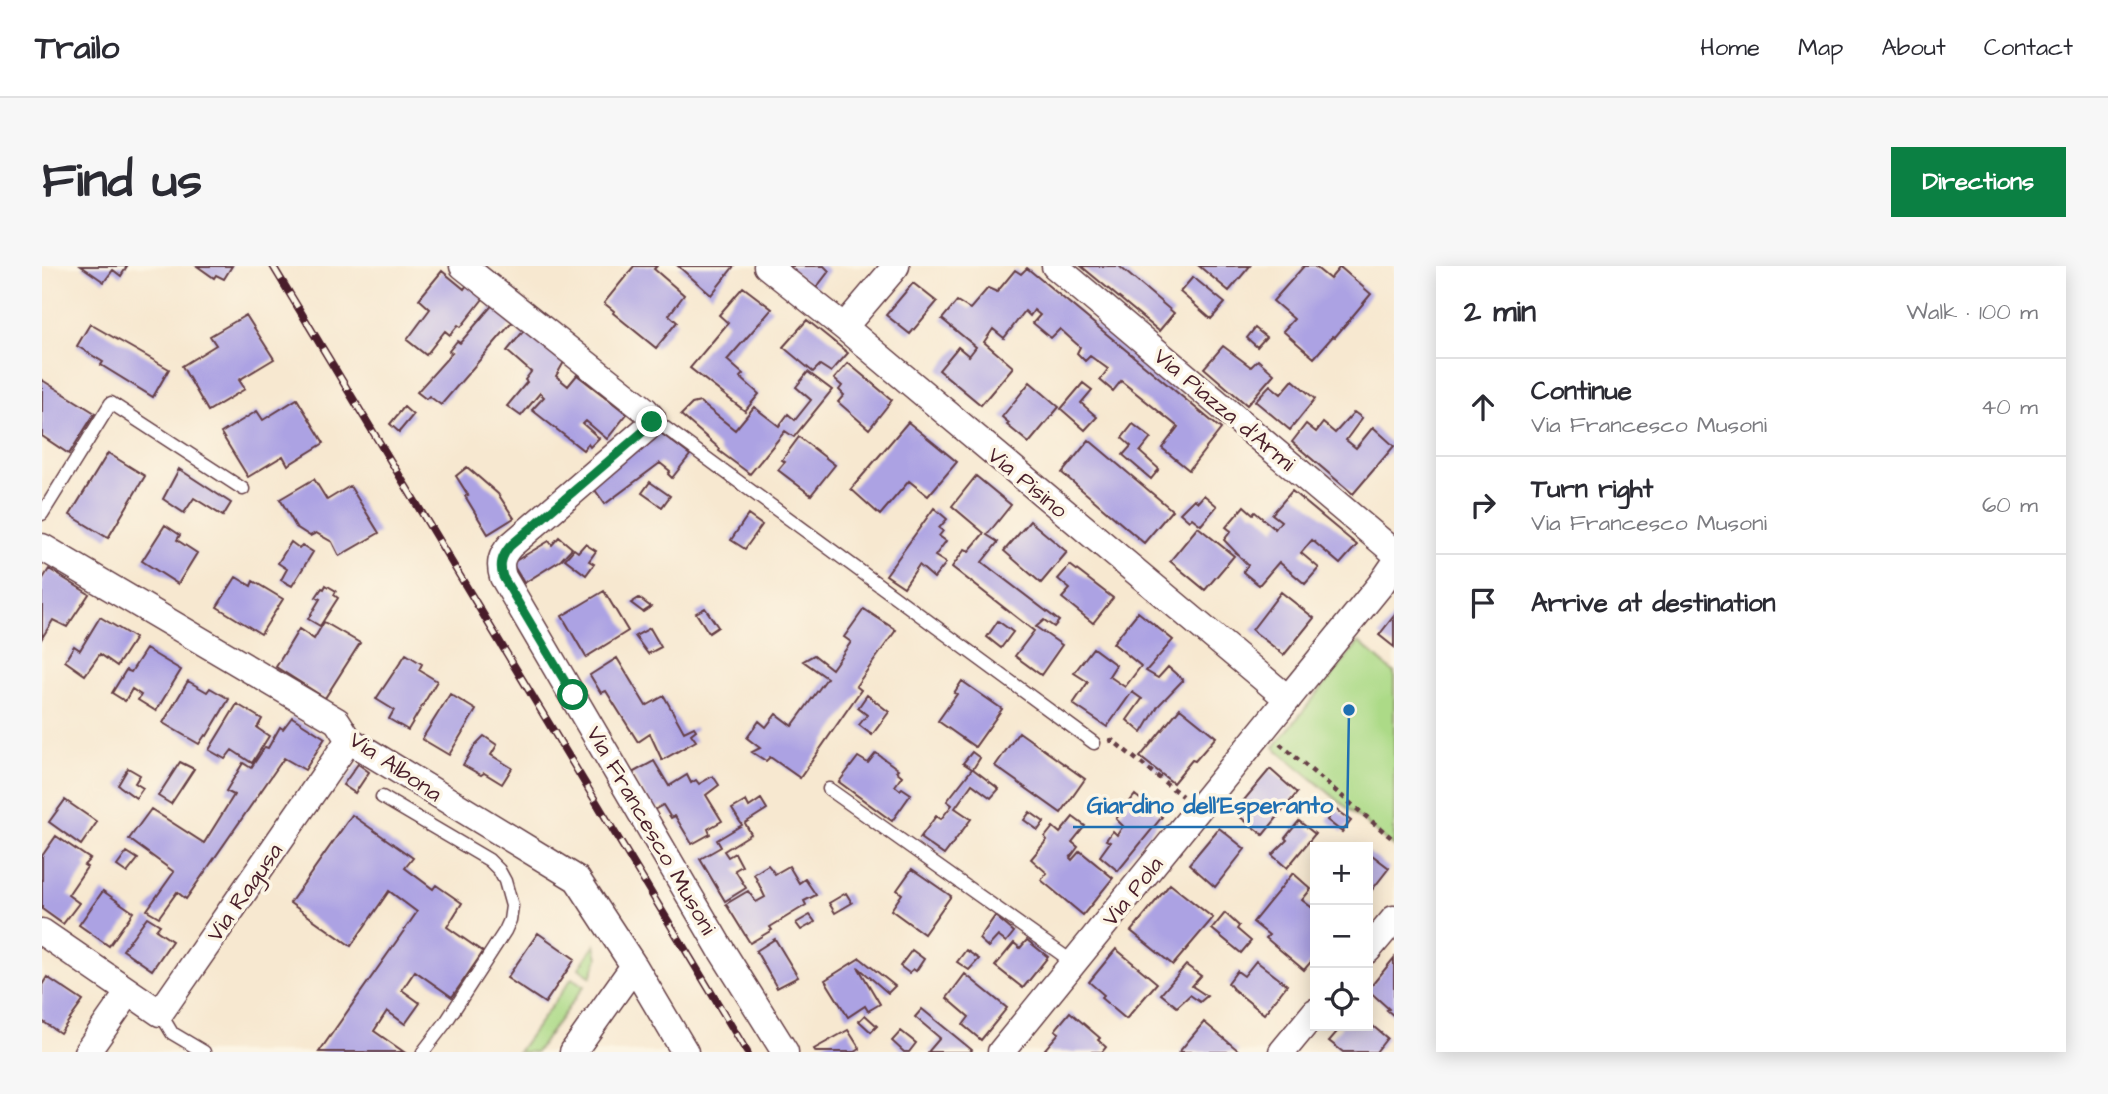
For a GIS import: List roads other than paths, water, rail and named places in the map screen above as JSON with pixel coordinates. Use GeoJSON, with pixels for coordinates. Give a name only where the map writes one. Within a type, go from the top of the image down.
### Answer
{"type":"FeatureCollection","features":[{"type":"Feature","properties":{"kind":"street"},"geometry":{"type":"LineString","coordinates":[[463,266],[652,418]]}},
{"type":"Feature","properties":{"kind":"street","name":"Via Pisino"},"geometry":{"type":"LineString","coordinates":[[767,266],[844,327],[1288,699]]}},
{"type":"Feature","properties":{"kind":"street"},"geometry":{"type":"LineString","coordinates":[[844,327],[896,266]]}},
{"type":"Feature","properties":{"kind":"street","name":"Via Piazza d'Armi"},"geometry":{"type":"LineString","coordinates":[[1055,266],[1394,552]]}},
{"type":"Feature","properties":{"kind":"street","name":"Via Francesco Musoni"},"geometry":{"type":"LineString","coordinates":[[652,418],[646,429],[510,546],[504,552],[500,568],[720,948],[785,1052]]}},
{"type":"Feature","properties":{"kind":"street","name":"Via Albona"},"geometry":{"type":"LineString","coordinates":[[42,547],[337,721],[349,740],[577,879],[634,966],[685,1052]]}},
{"type":"Feature","properties":{"kind":"street","name":"Via Pola"},"geometry":{"type":"LineString","coordinates":[[1001,1052],[1264,730],[1394,565]]}},
{"type":"Feature","properties":{"kind":"street","name":"Via Ragusa"},"geometry":{"type":"LineString","coordinates":[[160,1013],[349,740]]}},
{"type":"Feature","properties":{"kind":"street"},"geometry":{"type":"LineString","coordinates":[[1373,944],[1394,919]]}},
{"type":"Feature","properties":{"kind":"street"},"geometry":{"type":"LineString","coordinates":[[42,932],[160,1013]]}},
{"type":"Feature","properties":{"kind":"street"},"geometry":{"type":"LineString","coordinates":[[573,1052],[634,966]]}},
{"type":"Feature","properties":{"kind":"street"},"geometry":{"type":"LineString","coordinates":[[87,1052],[129,992]]}},
{"type":"Feature","properties":{"kind":"street"},"geometry":{"type":"LineString","coordinates":[[1282,1052],[1310,1018]]}},
{"type":"Feature","properties":{"kind":"lane"},"geometry":{"type":"LineString","coordinates":[[42,514],[111,403],[243,489]]}},
{"type":"Feature","properties":{"kind":"lane"},"geometry":{"type":"LineString","coordinates":[[652,418],[1094,743]]}},
{"type":"Feature","properties":{"kind":"lane"},"geometry":{"type":"LineString","coordinates":[[829,789],[1074,963]]}},
{"type":"Feature","properties":{"kind":"lane"},"geometry":{"type":"LineString","coordinates":[[382,797],[489,860],[505,881],[512,906],[505,931],[424,1052]]}},
{"type":"Feature","properties":{"kind":"lane"},"geometry":{"type":"LineString","coordinates":[[160,1013],[172,1033],[204,1052]]}},
{"type":"Feature","properties":{"kind":"railway"},"geometry":{"type":"LineString","coordinates":[[273,266],[747,1052]]}},
{"type":"Feature","properties":{"kind":"place","name":"Giardino dell'Esperanto"},"geometry":{"type":"Point","coordinates":[1349,710]}}]}
